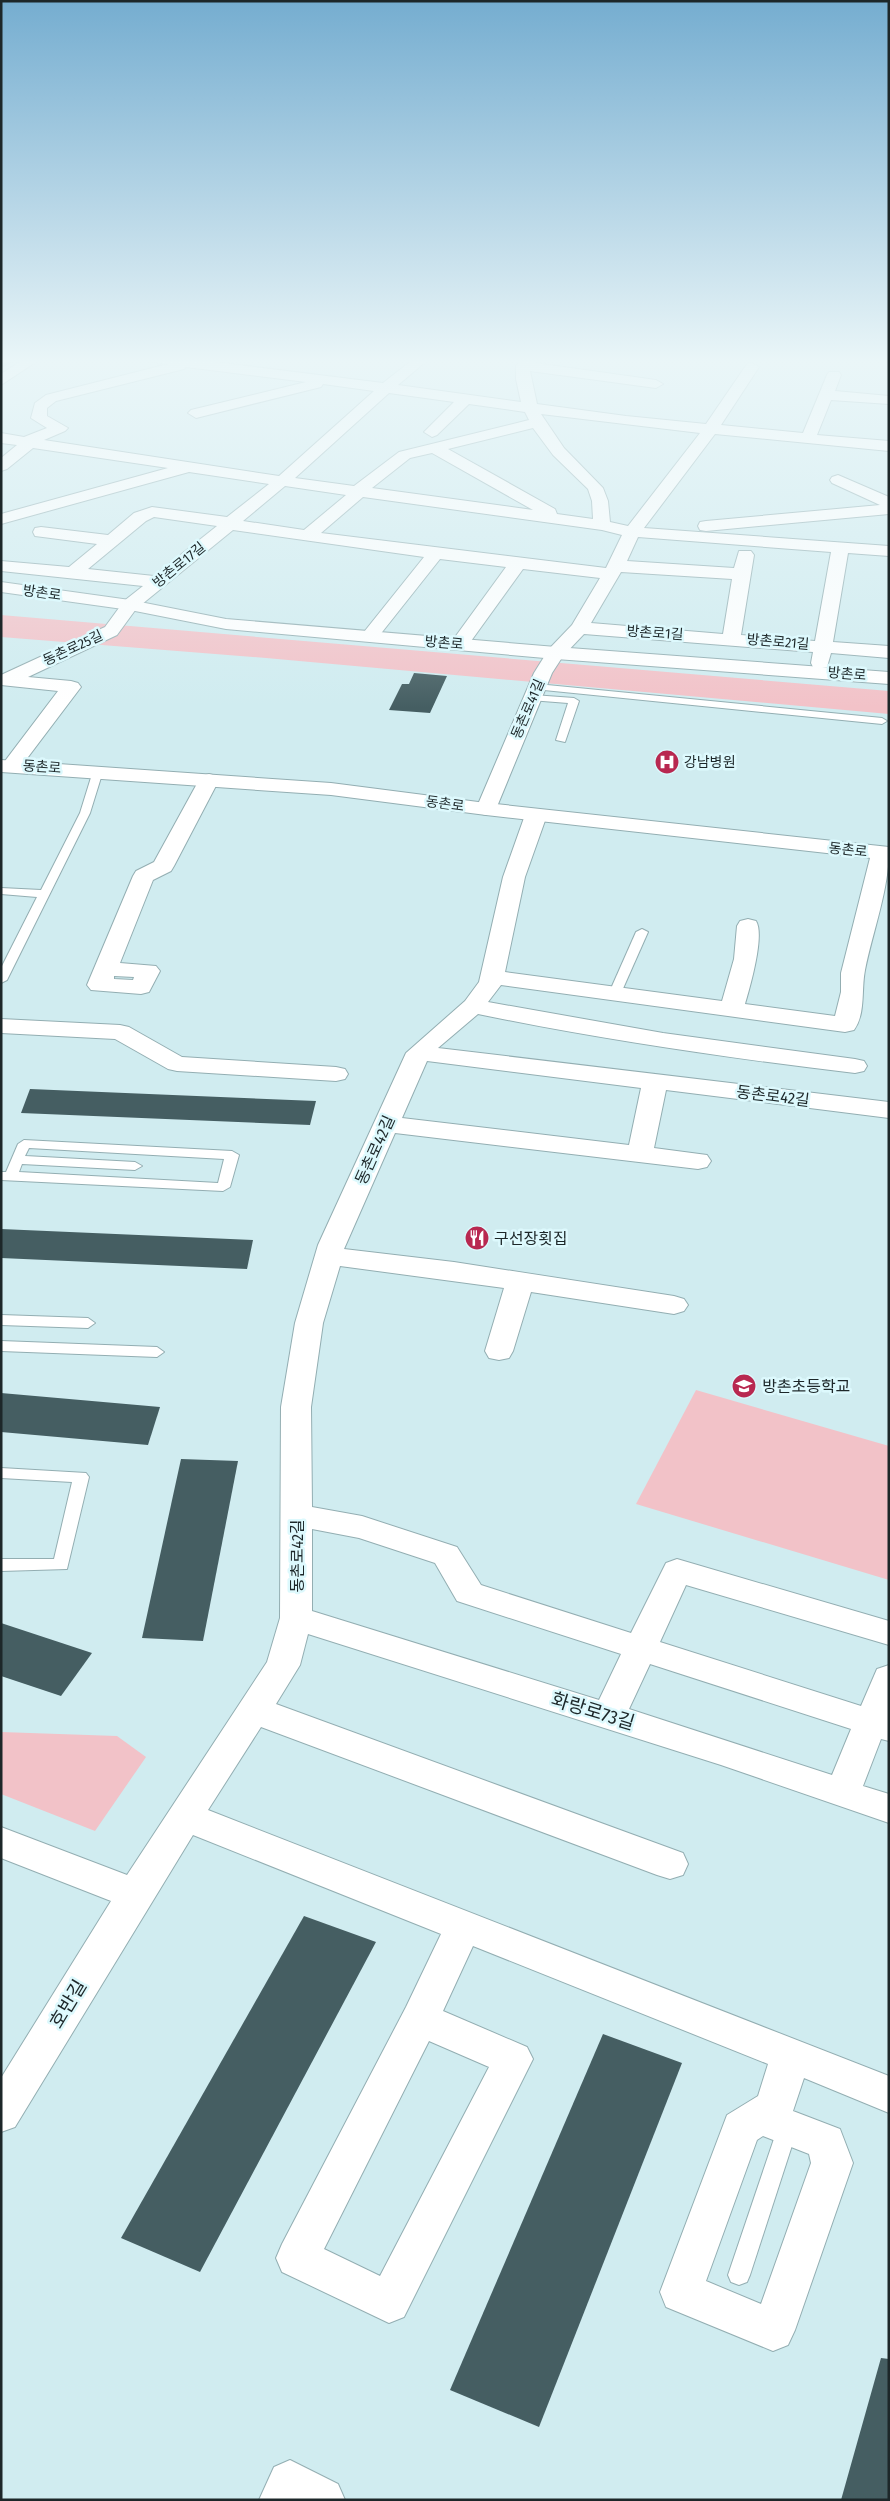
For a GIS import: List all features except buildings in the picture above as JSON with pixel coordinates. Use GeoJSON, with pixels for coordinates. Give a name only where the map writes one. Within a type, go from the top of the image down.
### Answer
{"type":"FeatureCollection","features":[{"type":"Feature","properties":{"kind":"street"},"geometry":{"type":"LineString","coordinates":[[1,519],[167,475]]}},
{"type":"Feature","properties":{"kind":"street"},"geometry":{"type":"LineString","coordinates":[[243,475],[602,525],[632,532],[889,551]]}},
{"type":"Feature","properties":{"kind":"street","name":"방촌로17길"},"geometry":{"type":"LineString","coordinates":[[130,606],[289,475]]}},
{"type":"Feature","properties":{"kind":"street"},"geometry":{"type":"LineString","coordinates":[[308,536],[380,475]]}},
{"type":"Feature","properties":{"kind":"street"},"geometry":{"type":"LineString","coordinates":[[481,475],[563,521]]}},
{"type":"Feature","properties":{"kind":"street"},"geometry":{"type":"LineString","coordinates":[[581,475],[595,488],[601,505],[602,525]]}},
{"type":"Feature","properties":{"kind":"street","name":"동촌로41길"},"geometry":{"type":"LineString","coordinates":[[486,809],[543,674],[556,653],[578,628],[614,570],[632,532],[676,475]]}},
{"type":"Feature","properties":{"kind":"street"},"geometry":{"type":"LineString","coordinates":[[838,480],[889,503]]}},
{"type":"Feature","properties":{"kind":"street"},"geometry":{"type":"LineString","coordinates":[[632,532],[889,509]]}},
{"type":"Feature","properties":{"kind":"street"},"geometry":{"type":"LineString","coordinates":[[73,573],[140,518],[152,512],[308,536],[518,563],[614,570],[741,574]]}},
{"type":"Feature","properties":{"kind":"street"},"geometry":{"type":"LineString","coordinates":[[41,532],[112,541]]}},
{"type":"Feature","properties":{"kind":"street"},"geometry":{"type":"LineString","coordinates":[[731,638],[747,542]]}},
{"type":"Feature","properties":{"kind":"street","name":"방촌로21길"},"geometry":{"type":"LineString","coordinates":[[824,646],[841,546]]}},
{"type":"Feature","properties":{"kind":"street"},"geometry":{"type":"LineString","coordinates":[[369,636],[436,553]]}},
{"type":"Feature","properties":{"kind":"street"},"geometry":{"type":"LineString","coordinates":[[459,644],[518,563]]}},
{"type":"Feature","properties":{"kind":"street"},"geometry":{"type":"LineString","coordinates":[[1,566],[158,582]]}},
{"type":"Feature","properties":{"kind":"street","name":"방촌로"},"geometry":{"type":"LineString","coordinates":[[1,587],[130,606],[226,624],[556,653],[889,678]]}},
{"type":"Feature","properties":{"kind":"street","name":"동촌로25길"},"geometry":{"type":"LineString","coordinates":[[3,679],[111,630],[130,606]]}},
{"type":"Feature","properties":{"kind":"street","name":"방촌로1길"},"geometry":{"type":"LineString","coordinates":[[578,628],[731,638]]}},
{"type":"Feature","properties":{"kind":"street","name":"방촌로21길"},"geometry":{"type":"LineString","coordinates":[[731,638],[889,652]]}},
{"type":"Feature","properties":{"kind":"street"},"geometry":{"type":"LineString","coordinates":[[818,672],[824,646]]}},
{"type":"Feature","properties":{"kind":"street","name":"동촌로25길"},"geometry":{"type":"LineString","coordinates":[[3,679],[70,687],[6,766]]}},
{"type":"Feature","properties":{"kind":"street","name":"동촌로"},"geometry":{"type":"LineString","coordinates":[[6,766],[98,771],[331,789],[536,815],[886,854]]}},
{"type":"Feature","properties":{"kind":"street"},"geometry":{"type":"LineString","coordinates":[[106,968],[144,876],[163,866],[209,780]]}},
{"type":"Feature","properties":{"kind":"street","name":"동촌로42길"},"geometry":{"type":"LineString","coordinates":[[135,1894],[283,1665],[296,1618],[296,1407],[309,1323],[329,1256],[418,1053],[473,1006],[491,983],[514,877],[536,815]]}},
{"type":"Feature","properties":{"kind":"street"},"geometry":{"type":"LineString","coordinates":[[493,977],[845,1025],[853,992],[853,974],[886,854]]}},
{"type":"Feature","properties":{"kind":"street"},"geometry":{"type":"LineString","coordinates":[[732,1010],[746,959],[745,948],[748,926]]}},
{"type":"Feature","properties":{"kind":"street"},"geometry":{"type":"LineString","coordinates":[[473,1006],[533,1019],[666,1040],[855,1066]]}},
{"type":"Feature","properties":{"kind":"street"},"geometry":{"type":"LineString","coordinates":[[1,1026],[120,1032],[177,1064],[336,1074]]}},
{"type":"Feature","properties":{"kind":"street","name":"동촌로42길"},"geometry":{"type":"LineString","coordinates":[[418,1053],[889,1110]]}},
{"type":"Feature","properties":{"kind":"street"},"geometry":{"type":"LineString","coordinates":[[640,1155],[655,1082]]}},
{"type":"Feature","properties":{"kind":"street"},"geometry":{"type":"LineString","coordinates":[[386,1124],[698,1162]]}},
{"type":"Feature","properties":{"kind":"street"},"geometry":{"type":"LineString","coordinates":[[329,1256],[674,1305]]}},
{"type":"Feature","properties":{"kind":"street"},"geometry":{"type":"LineString","coordinates":[[498,1351],[520,1282]]}},
{"type":"Feature","properties":{"kind":"street"},"geometry":{"type":"LineString","coordinates":[[297,1514],[362,1526],[446,1555],[469,1593],[880,1725]]}},
{"type":"Feature","properties":{"kind":"street"},"geometry":{"type":"LineString","coordinates":[[608,1716],[677,1571],[889,1633]]}},
{"type":"Feature","properties":{"kind":"street","name":"화랑로73길"},"geometry":{"type":"LineString","coordinates":[[296,1618],[608,1716],[889,1809]]}},
{"type":"Feature","properties":{"kind":"street"},"geometry":{"type":"LineString","coordinates":[[842,1793],[880,1725],[889,1678]]}},
{"type":"Feature","properties":{"kind":"street"},"geometry":{"type":"LineString","coordinates":[[253,1710],[670,1864]]}},
{"type":"Feature","properties":{"kind":"street"},"geometry":{"type":"LineString","coordinates":[[184,1816],[889,2095]]}},
{"type":"Feature","properties":{"kind":"street"},"geometry":{"type":"LineString","coordinates":[[1,1842],[135,1894]]}},
{"type":"Feature","properties":{"kind":"street","name":"호반길"},"geometry":{"type":"LineString","coordinates":[[1,2114],[135,1894]]}},
{"type":"Feature","properties":{"kind":"street"},"geometry":{"type":"LineString","coordinates":[[420,2019],[512,2059],[389,2302],[297,2258],[420,2019],[464,1926]]}},
{"type":"Feature","properties":{"kind":"street"},"geometry":{"type":"LineString","coordinates":[[774,2122],[775,2107],[792,2055]]}},
{"type":"Feature","properties":{"kind":"street"},"geometry":{"type":"LineString","coordinates":[[774,2122],[826,2142],[832,2163],[774,2330],[681,2292],[740,2128],[774,2122]]}},
{"type":"Feature","properties":{"kind":"street"},"geometry":{"type":"LineString","coordinates":[[282,2500],[290,2483],[322,2500]]}},
{"type":"Feature","properties":{"kind":"lane"},"geometry":{"type":"LineString","coordinates":[[535,692],[882,721]]}},
{"type":"Feature","properties":{"kind":"lane"},"geometry":{"type":"LineString","coordinates":[[535,692],[574,701],[560,740]]}},
{"type":"Feature","properties":{"kind":"lane"},"geometry":{"type":"LineString","coordinates":[[1,980],[85,813],[98,771]]}},
{"type":"Feature","properties":{"kind":"lane"},"geometry":{"type":"LineString","coordinates":[[1,891],[45,894]]}},
{"type":"Feature","properties":{"kind":"lane"},"geometry":{"type":"LineString","coordinates":[[615,993],[642,932]]}},
{"type":"Feature","properties":{"kind":"lane"},"geometry":{"type":"LineString","coordinates":[[24,1144],[232,1155],[223,1187],[6,1176],[18,1160],[24,1144]]}},
{"type":"Feature","properties":{"kind":"lane"},"geometry":{"type":"LineString","coordinates":[[18,1160],[135,1166]]}},
{"type":"Feature","properties":{"kind":"lane"},"geometry":{"type":"LineString","coordinates":[[1,1320],[88,1323]]}},
{"type":"Feature","properties":{"kind":"lane"},"geometry":{"type":"LineString","coordinates":[[1,1346],[157,1352]]}},
{"type":"Feature","properties":{"kind":"lane"},"geometry":{"type":"LineString","coordinates":[[1,1473],[81,1477],[61,1565],[1,1565]]}},
{"type":"Feature","properties":{"kind":"lane"},"geometry":{"type":"LineString","coordinates":[[739,2275],[774,2122]]}},
{"type":"Feature","properties":{"kind":"shaded area"},"geometry":{"type":"Polygon","coordinates":[[[1,615],[889,691],[889,714],[266,658],[1,637],[1,615]]]}},
{"type":"Feature","properties":{"kind":"shaded area"},"geometry":{"type":"Polygon","coordinates":[[[696,1390],[889,1446],[889,1580],[636,1504],[696,1390]]]}},
{"type":"Feature","properties":{"kind":"shaded area"},"geometry":{"type":"Polygon","coordinates":[[[1,1732],[117,1736],[146,1757],[95,1831],[1,1794],[1,1732]]]}},
{"type":"Feature","properties":{"kind":"place","name":"강남병원"},"geometry":{"type":"Point","coordinates":[667,762]}},
{"type":"Feature","properties":{"kind":"place","name":"구선장횟집"},"geometry":{"type":"Point","coordinates":[477,1238]}},
{"type":"Feature","properties":{"kind":"place","name":"방촌초등학교"},"geometry":{"type":"Point","coordinates":[744,1386]}}]}
